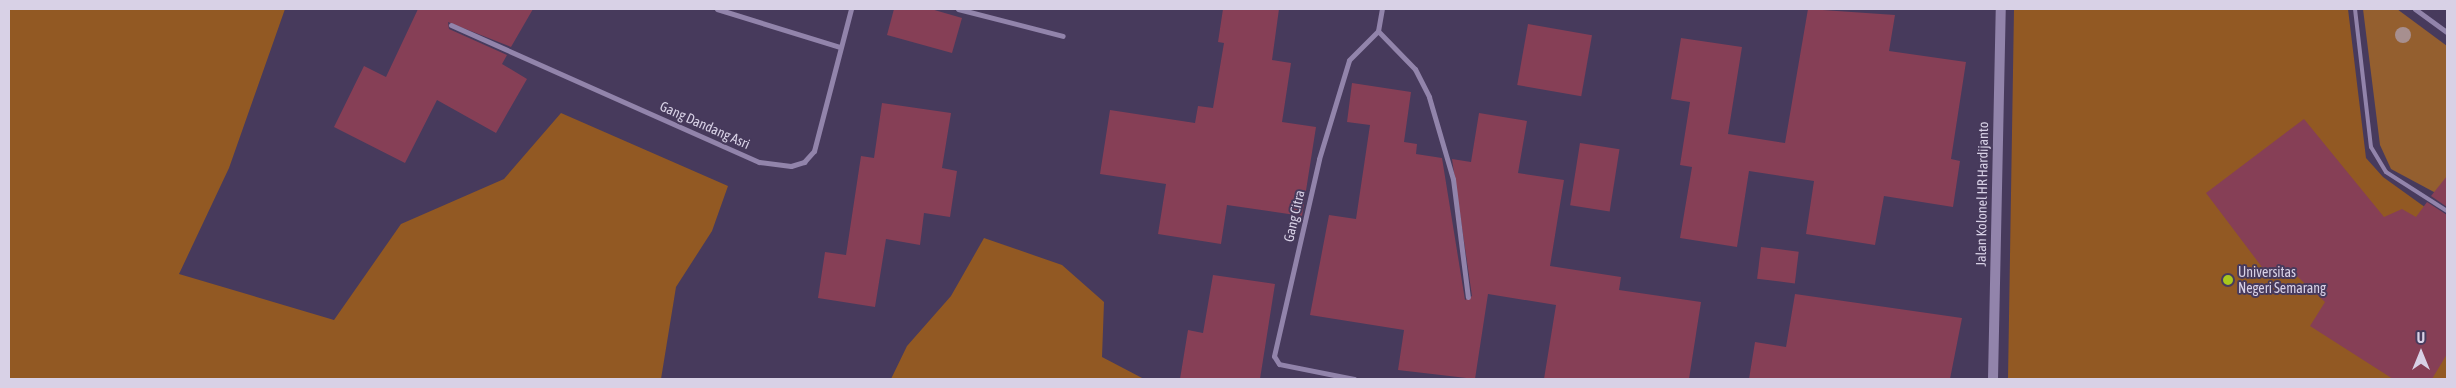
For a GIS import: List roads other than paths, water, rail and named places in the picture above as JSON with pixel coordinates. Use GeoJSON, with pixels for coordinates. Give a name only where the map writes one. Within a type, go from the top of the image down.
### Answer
{"type":"FeatureCollection","features":[{"type":"Feature","properties":{"kind":"main road","name":"Jalan Kolonel HR Hardijanto"},"geometry":{"type":"LineString","coordinates":[[1993,379],[2001,9]]}},
{"type":"Feature","properties":{"kind":"street"},"geometry":{"type":"LineString","coordinates":[[717,9],[840,47]]}},
{"type":"Feature","properties":{"kind":"street","name":"Gang Dandang Asri"},"geometry":{"type":"LineString","coordinates":[[451,25],[759,162],[791,166],[804,162],[814,151],[851,9]]}},
{"type":"Feature","properties":{"kind":"street"},"geometry":{"type":"LineString","coordinates":[[958,9],[1063,36]]}},
{"type":"Feature","properties":{"kind":"street"},"geometry":{"type":"LineString","coordinates":[[1382,9],[1378,30],[1415,69],[1429,97],[1453,179],[1468,297]]}},
{"type":"Feature","properties":{"kind":"street"},"geometry":{"type":"LineString","coordinates":[[2416,9],[2447,32]]}},
{"type":"Feature","properties":{"kind":"street","name":"Gang Citra"},"geometry":{"type":"LineString","coordinates":[[1354,379],[1278,364],[1274,356],[1319,159],[1350,60],[1378,30]]}},
{"type":"Feature","properties":{"kind":"lane"},"geometry":{"type":"LineString","coordinates":[[2355,9],[2371,147],[2386,172],[2447,211]]}},
{"type":"Feature","properties":{"kind":"place","name":"Universitas Negeri Semarang"},"geometry":{"type":"Point","coordinates":[2228,280]}}]}
